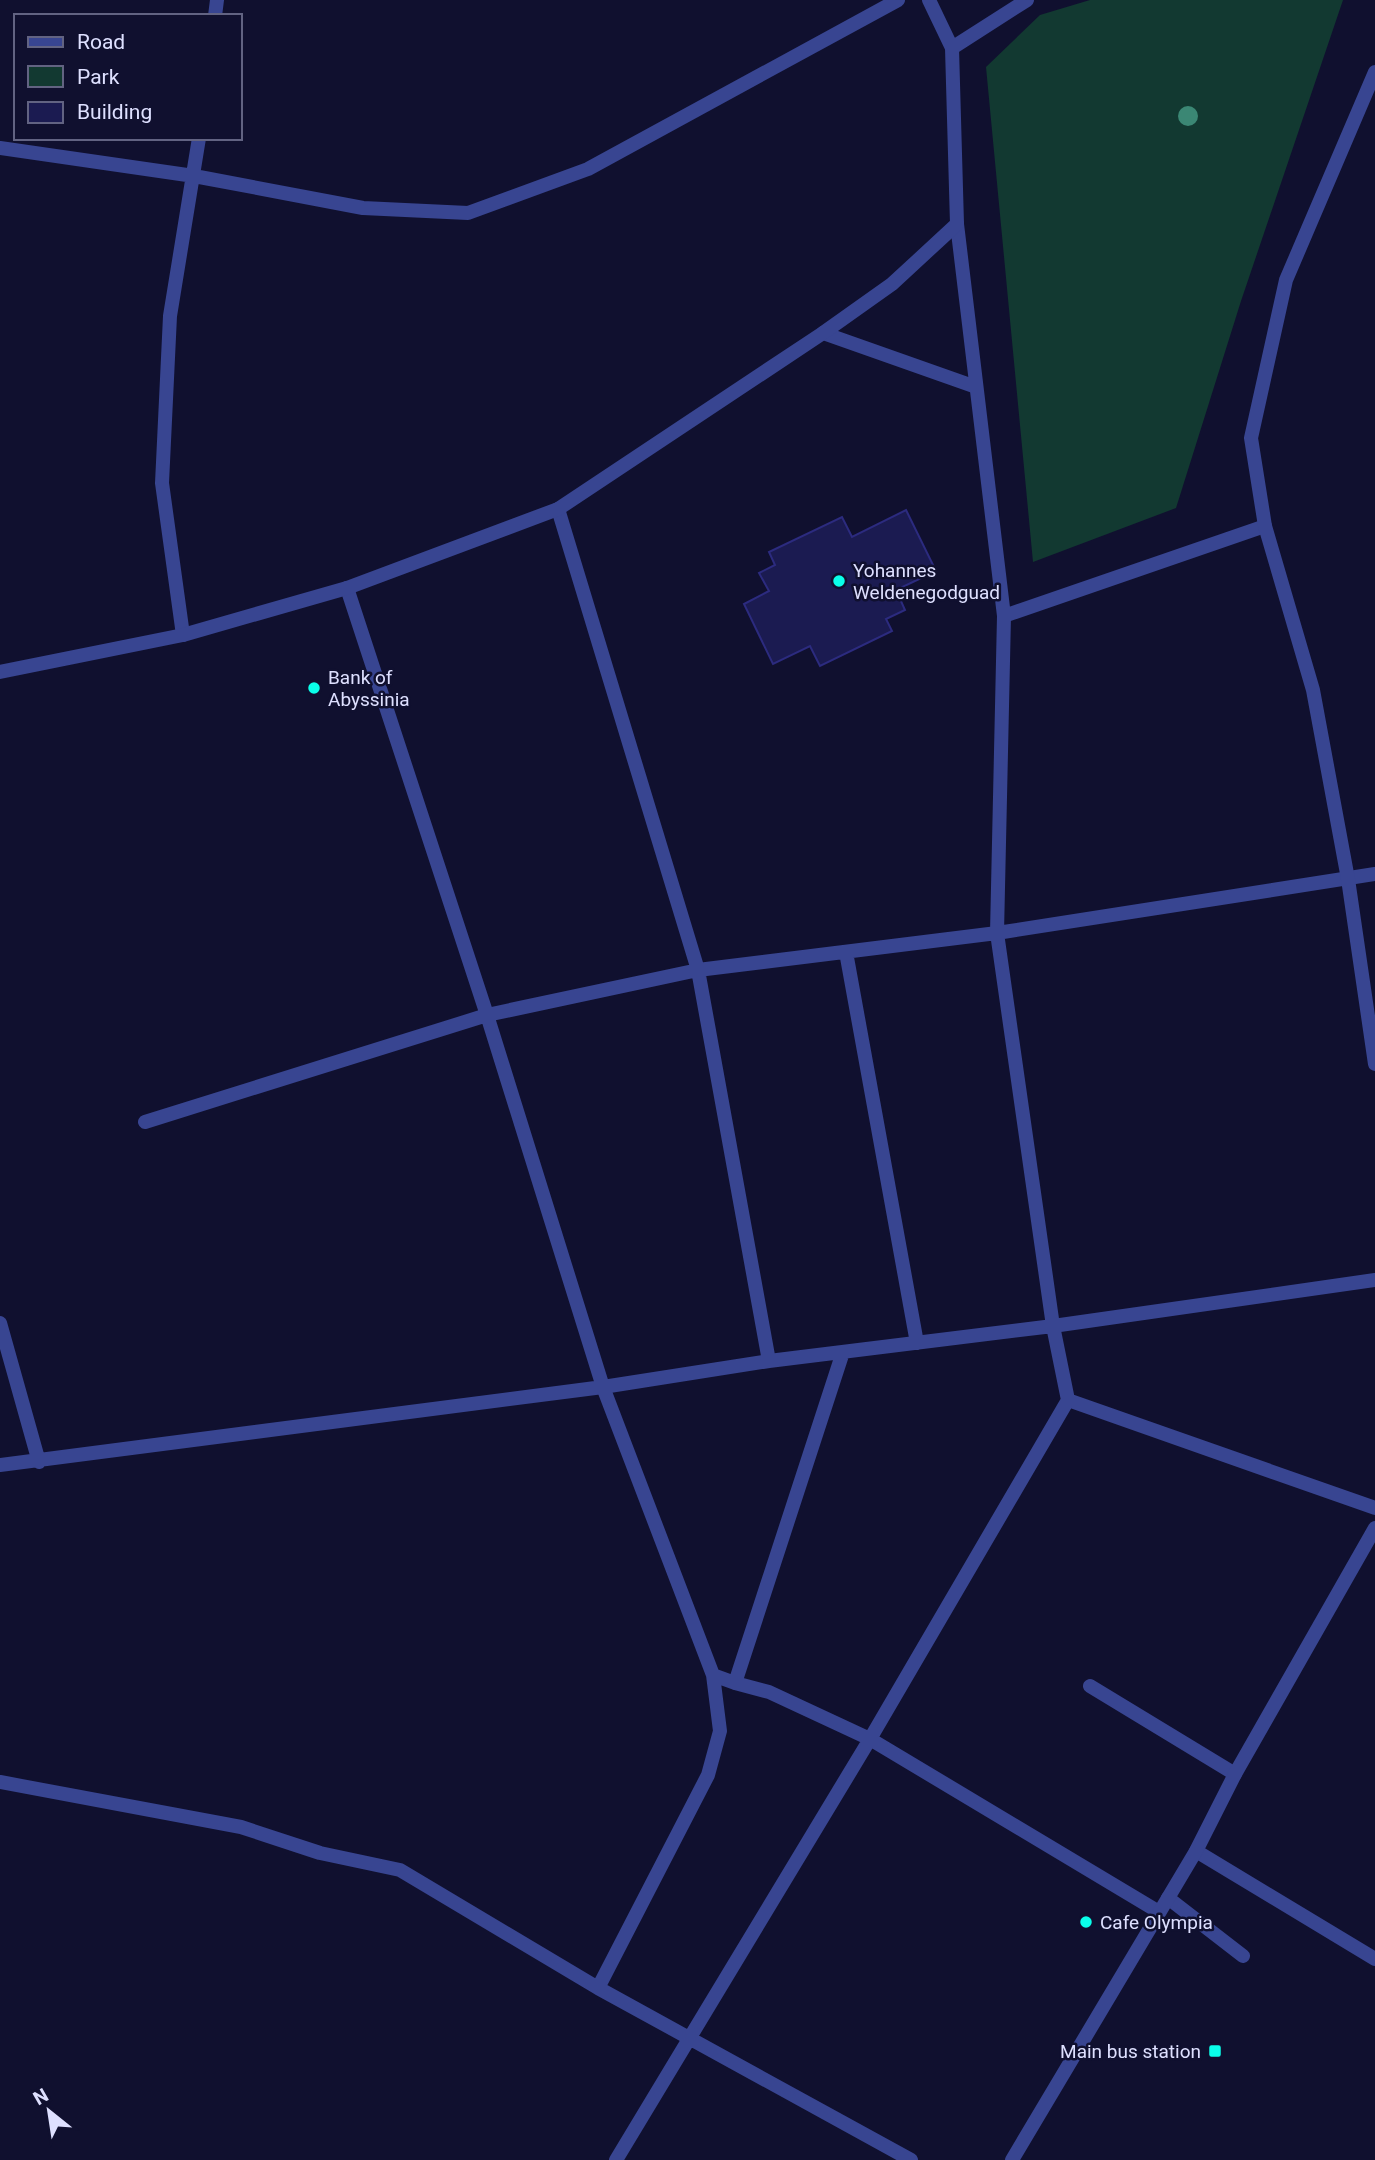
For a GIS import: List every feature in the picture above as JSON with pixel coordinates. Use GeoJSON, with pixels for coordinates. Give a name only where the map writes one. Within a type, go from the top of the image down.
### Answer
{"type":"FeatureCollection","features":[{"type":"Feature","properties":{"kind":"street"},"geometry":{"type":"LineString","coordinates":[[0,148],[194,176],[363,208],[468,213],[588,169],[898,0]]}},
{"type":"Feature","properties":{"kind":"street"},"geometry":{"type":"LineString","coordinates":[[616,2160],[870,1739],[1068,1400],[1053,1326],[997,933],[1004,616],[957,224],[951,48],[929,0]]}},
{"type":"Feature","properties":{"kind":"street"},"geometry":{"type":"LineString","coordinates":[[951,48],[1027,0]]}},
{"type":"Feature","properties":{"kind":"street"},"geometry":{"type":"LineString","coordinates":[[1375,72],[1286,280],[1251,438],[1265,526],[1313,690],[1348,879],[1375,1064]]}},
{"type":"Feature","properties":{"kind":"street"},"geometry":{"type":"LineString","coordinates":[[183,635],[162,483],[170,316],[199,140]]}},
{"type":"Feature","properties":{"kind":"street"},"geometry":{"type":"LineString","coordinates":[[0,672],[183,635],[347,588],[558,509],[892,284],[957,224]]}},
{"type":"Feature","properties":{"kind":"street"},"geometry":{"type":"LineString","coordinates":[[823,333],[976,387]]}},
{"type":"Feature","properties":{"kind":"street"},"geometry":{"type":"LineString","coordinates":[[558,509],[698,970],[769,1361]]}},
{"type":"Feature","properties":{"kind":"street"},"geometry":{"type":"LineString","coordinates":[[1004,616],[1265,526]]}},
{"type":"Feature","properties":{"kind":"street"},"geometry":{"type":"LineString","coordinates":[[347,588],[487,1015],[603,1387],[713,1675],[720,1731],[708,1775],[598,1988]]}},
{"type":"Feature","properties":{"kind":"street"},"geometry":{"type":"LineString","coordinates":[[145,1122],[487,1015],[698,970],[997,933],[1375,874]]}},
{"type":"Feature","properties":{"kind":"street"},"geometry":{"type":"LineString","coordinates":[[846,952],[917,1343]]}},
{"type":"Feature","properties":{"kind":"street"},"geometry":{"type":"LineString","coordinates":[[0,1465],[603,1387],[769,1361],[1053,1326],[1375,1280]]}},
{"type":"Feature","properties":{"kind":"street"},"geometry":{"type":"LineString","coordinates":[[0,1323],[39,1462]]}},
{"type":"Feature","properties":{"kind":"street"},"geometry":{"type":"LineString","coordinates":[[735,1684],[843,1352]]}},
{"type":"Feature","properties":{"kind":"street"},"geometry":{"type":"LineString","coordinates":[[1068,1400],[1375,1508]]}},
{"type":"Feature","properties":{"kind":"street"},"geometry":{"type":"LineString","coordinates":[[1012,2160],[1196,1851],[1235,1773],[1375,1528]]}},
{"type":"Feature","properties":{"kind":"street"},"geometry":{"type":"LineString","coordinates":[[713,1675],[735,1684],[769,1692],[870,1739],[1159,1912]]}},
{"type":"Feature","properties":{"kind":"street"},"geometry":{"type":"LineString","coordinates":[[1090,1686],[1235,1773]]}},
{"type":"Feature","properties":{"kind":"street"},"geometry":{"type":"LineString","coordinates":[[0,1782],[241,1826],[320,1853],[400,1870],[598,1988],[911,2160]]}},
{"type":"Feature","properties":{"kind":"street"},"geometry":{"type":"LineString","coordinates":[[1196,1851],[1375,1959]]}},
{"type":"Feature","properties":{"kind":"street"},"geometry":{"type":"LineString","coordinates":[[1168,1898],[1243,1956]]}},
{"type":"Feature","properties":{"kind":"green space"},"geometry":{"type":"Polygon","coordinates":[[[1090,0],[1343,0],[1241,301],[1176,508],[1033,562],[986,67],[1040,15],[1090,0]]]}},
{"type":"Feature","properties":{"kind":"building"},"geometry":{"type":"Polygon","coordinates":[[[906,510],[936,571],[896,590],[905,610],[886,619],[892,631],[820,666],[810,646],[773,664],[744,604],[769,591],[759,573],[775,565],[769,552],[842,517],[852,537],[906,510]]]}},
{"type":"Feature","properties":{"kind":"place","name":"Yohannes Weldenegodguad"},"geometry":{"type":"Point","coordinates":[839,581]}},
{"type":"Feature","properties":{"kind":"place","name":"Bank of Abyssinia"},"geometry":{"type":"Point","coordinates":[314,688]}},
{"type":"Feature","properties":{"kind":"place","name":"Cafe Olympia"},"geometry":{"type":"Point","coordinates":[1086,1922]}},
{"type":"Feature","properties":{"kind":"place","name":"Main bus station"},"geometry":{"type":"Point","coordinates":[1215,2051]}}]}
